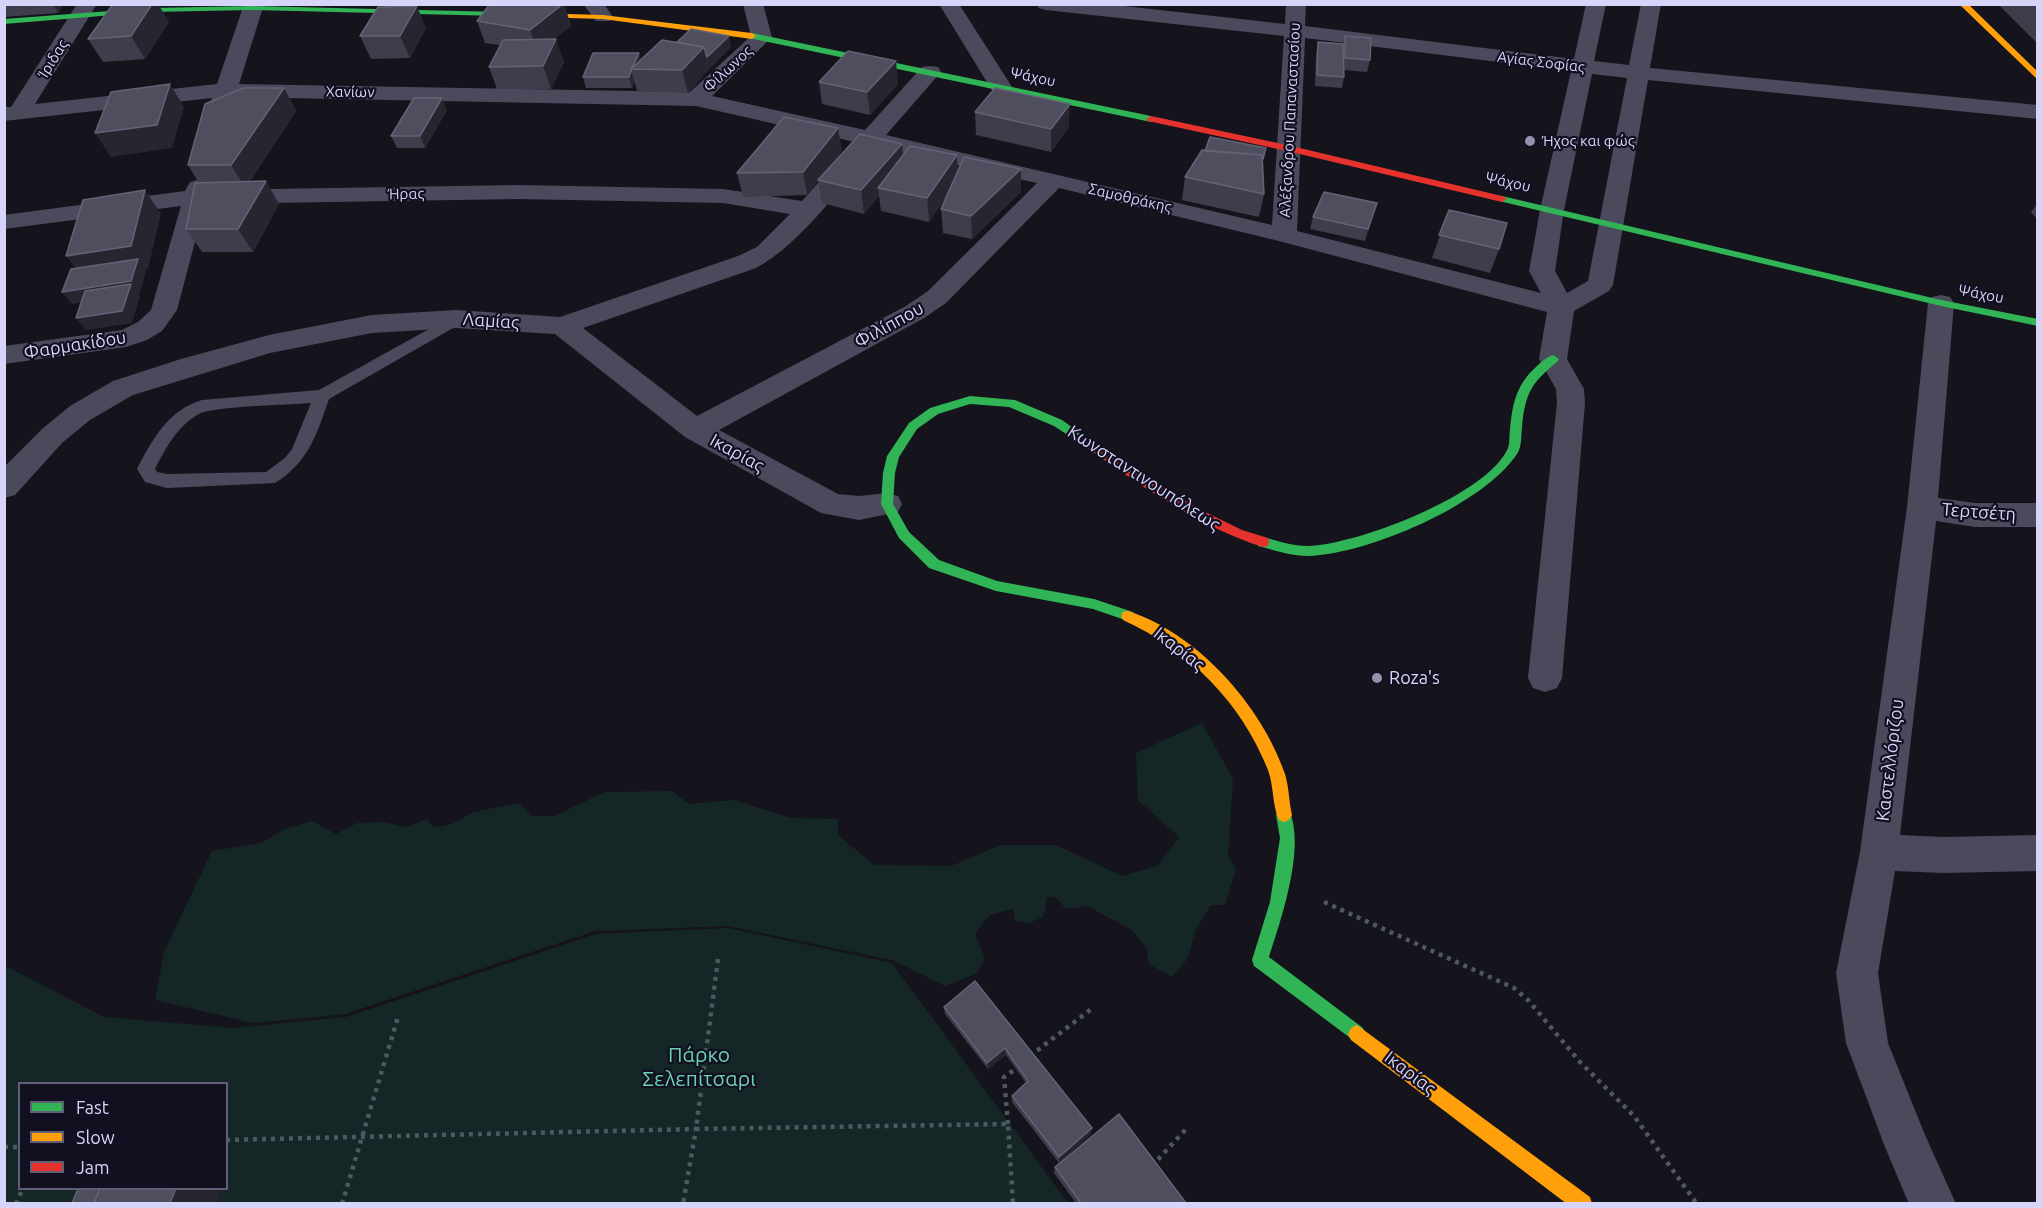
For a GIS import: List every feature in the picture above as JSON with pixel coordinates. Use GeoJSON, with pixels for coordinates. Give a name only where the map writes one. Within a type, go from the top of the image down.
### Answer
{"type":"FeatureCollection","features":[{"type":"Feature","properties":{"kind":"street","name":"Φίλωνος"},"geometry":{"type":"LineString","coordinates":[[696,99],[762,38],[753,4]]}},
{"type":"Feature","properties":{"kind":"street"},"geometry":{"type":"LineString","coordinates":[[950,4],[1001,87]]}},
{"type":"Feature","properties":{"kind":"street","name":"Αγίας Σοφίας"},"geometry":{"type":"LineString","coordinates":[[1046,4],[1294,31],[1584,67],[2037,112]]}},
{"type":"Feature","properties":{"kind":"street","name":"Αλέξανδρου Παπαναστασίου"},"geometry":{"type":"LineString","coordinates":[[1284,235],[1296,4]]}},
{"type":"Feature","properties":{"kind":"street"},"geometry":{"type":"LineString","coordinates":[[1545,678],[1571,403],[1570,389],[1553,359],[1561,307],[1542,271],[1552,210],[1596,4]]}},
{"type":"Feature","properties":{"kind":"street"},"geometry":{"type":"LineString","coordinates":[[1561,307],[1600,285],[1613,224],[1651,4]]}},
{"type":"Feature","properties":{"kind":"street"},"geometry":{"type":"LineString","coordinates":[[1962,4],[2037,77]]}},
{"type":"Feature","properties":{"kind":"street","name":"Ψάχου"},"geometry":{"type":"LineString","coordinates":[[4,22],[84,9],[253,6],[598,11],[762,38],[1287,148],[1941,303],[2037,323]]}},
{"type":"Feature","properties":{"kind":"street"},"geometry":{"type":"LineString","coordinates":[[212,133],[253,6]]}},
{"type":"Feature","properties":{"kind":"street","name":"Ίριδας"},"geometry":{"type":"LineString","coordinates":[[11,114],[84,9]]}},
{"type":"Feature","properties":{"kind":"street","name":"Λαμίας"},"geometry":{"type":"LineString","coordinates":[[4,487],[52,436],[73,418],[123,388],[269,344],[372,324],[456,319],[562,326],[747,262],[766,252],[783,237],[930,72]]}},
{"type":"Feature","properties":{"kind":"street","name":"Χανίων"},"geometry":{"type":"LineString","coordinates":[[11,114],[224,90],[696,99]]}},
{"type":"Feature","properties":{"kind":"street","name":"Σαμοθράκης"},"geometry":{"type":"LineString","coordinates":[[696,99],[1284,235],[1561,307]]}},
{"type":"Feature","properties":{"kind":"street"},"geometry":{"type":"LineString","coordinates":[[195,197],[204,165]]}},
{"type":"Feature","properties":{"kind":"street","name":"Φιλίππου"},"geometry":{"type":"LineString","coordinates":[[695,430],[915,312],[937,297],[1054,180]]}},
{"type":"Feature","properties":{"kind":"street","name":"Ήρας"},"geometry":{"type":"LineString","coordinates":[[4,222],[195,197],[519,192],[723,195],[807,209]]}},
{"type":"Feature","properties":{"kind":"street","name":"Φαρμακίδου"},"geometry":{"type":"LineString","coordinates":[[4,356],[104,341],[145,332],[158,322],[164,310],[195,197]]}},
{"type":"Feature","properties":{"kind":"street","name":"Καστελλόριζου"},"geometry":{"type":"LineString","coordinates":[[1933,1203],[1907,1147],[1867,1043],[1857,973],[1879,852],[1922,507],[1941,303]]}},
{"type":"Feature","properties":{"kind":"street","name":"Ικαρίας"},"geometry":{"type":"LineString","coordinates":[[562,326],[695,430],[832,505],[859,508],[887,504],[904,535],[934,564],[996,586],[1094,604],[1151,626],[1193,655],[1245,711],[1276,771],[1288,838],[1278,902],[1260,960],[1583,1203]]}},
{"type":"Feature","properties":{"kind":"street","name":"Κωνσταντινουπόλεως"},"geometry":{"type":"LineString","coordinates":[[887,504],[889,472],[893,456],[913,426],[934,411],[970,400],[989,400],[1030,409],[1058,423],[1196,515],[1230,532],[1267,544],[1309,551],[1358,543],[1422,519],[1446,507],[1482,483],[1499,468],[1513,450],[1520,394],[1529,378],[1553,359]]}},
{"type":"Feature","properties":{"kind":"street","name":"Τερτσέτη"},"geometry":{"type":"LineString","coordinates":[[1922,507],[1975,515],[2037,515]]}},
{"type":"Feature","properties":{"kind":"street"},"geometry":{"type":"LineString","coordinates":[[1879,852],[1943,855],[2037,853]]}},
{"type":"Feature","properties":{"kind":"lane"},"geometry":{"type":"LineString","coordinates":[[322,396],[298,457],[269,478],[167,481],[151,477],[146,469],[165,433],[176,421],[192,410],[202,406],[322,396],[456,319]]}},
{"type":"Feature","properties":{"kind":"path"},"geometry":{"type":"LineString","coordinates":[[1280,882],[1514,988],[1528,1000],[1580,1062],[1634,1116],[1697,1203]]}},
{"type":"Feature","properties":{"kind":"path"},"geometry":{"type":"LineString","coordinates":[[683,1203],[696,1129],[718,959]]}},
{"type":"Feature","properties":{"kind":"path"},"geometry":{"type":"LineString","coordinates":[[1029,1056],[1094,1007]]}},
{"type":"Feature","properties":{"kind":"path"},"geometry":{"type":"LineString","coordinates":[[342,1203],[398,1017]]}},
{"type":"Feature","properties":{"kind":"path"},"geometry":{"type":"LineString","coordinates":[[1013,1203],[1004,1077],[1016,1069]]}},
{"type":"Feature","properties":{"kind":"path"},"geometry":{"type":"LineString","coordinates":[[228,1140],[362,1135],[1008,1124]]}},
{"type":"Feature","properties":{"kind":"path"},"geometry":{"type":"LineString","coordinates":[[1152,1166],[1186,1129]]}},
{"type":"Feature","properties":{"kind":"green space"},"geometry":{"type":"Polygon","coordinates":[[[1202,723],[1233,779],[1228,856],[1236,869],[1225,905],[1211,905],[1196,929],[1188,958],[1172,977],[1149,964],[1146,947],[1132,930],[1087,906],[1066,909],[1054,896],[1046,898],[1043,917],[1029,923],[1015,921],[1013,909],[990,915],[975,933],[985,959],[976,974],[945,986],[892,960],[728,926],[595,931],[345,1014],[253,1023],[155,1000],[164,952],[212,851],[261,843],[285,829],[312,821],[336,834],[357,823],[382,822],[405,827],[427,819],[434,828],[452,824],[473,812],[519,803],[531,816],[554,816],[605,792],[672,791],[689,804],[734,800],[791,818],[838,819],[838,835],[874,865],[951,866],[1001,845],[1056,845],[1122,876],[1157,866],[1179,837],[1138,800],[1136,753],[1202,723]]]}},
{"type":"Feature","properties":{"kind":"green space","name":"Πάρκο Σελεπίτσαρι"},"geometry":{"type":"Polygon","coordinates":[[[728,928],[892,963],[1068,1203],[5,1203],[4,965],[104,1017],[234,1028],[346,1017],[596,934],[728,928]]]}},
{"type":"Feature","properties":{"kind":"building"},"geometry":{"type":"Polygon","coordinates":[[[113,4],[152,4],[131,36],[88,39],[113,4]]]}},
{"type":"Feature","properties":{"kind":"building"},"geometry":{"type":"Polygon","coordinates":[[[490,4],[563,4],[530,30],[477,21],[490,4]]]}},
{"type":"Feature","properties":{"kind":"building"},"geometry":{"type":"Polygon","coordinates":[[[417,6],[400,36],[360,36],[378,7],[417,6]]]}},
{"type":"Feature","properties":{"kind":"building"},"geometry":{"type":"Polygon","coordinates":[[[691,29],[729,36],[707,57],[704,47],[677,42],[691,29]]]}},
{"type":"Feature","properties":{"kind":"building"},"geometry":{"type":"Polygon","coordinates":[[[1345,36],[1371,38],[1370,60],[1345,58],[1345,36]]]}},
{"type":"Feature","properties":{"kind":"building"},"geometry":{"type":"Polygon","coordinates":[[[556,39],[543,66],[489,67],[503,40],[556,39]]]}},
{"type":"Feature","properties":{"kind":"building"},"geometry":{"type":"Polygon","coordinates":[[[662,40],[704,47],[682,70],[631,69],[662,40]]]}},
{"type":"Feature","properties":{"kind":"building"},"geometry":{"type":"Polygon","coordinates":[[[1318,42],[1343,44],[1344,77],[1317,75],[1318,42]]]}},
{"type":"Feature","properties":{"kind":"building"},"geometry":{"type":"Polygon","coordinates":[[[848,51],[896,61],[867,92],[819,82],[848,51]]]}},
{"type":"Feature","properties":{"kind":"building"},"geometry":{"type":"Polygon","coordinates":[[[593,53],[639,53],[629,77],[583,77],[593,53]]]}},
{"type":"Feature","properties":{"kind":"building"},"geometry":{"type":"Polygon","coordinates":[[[170,84],[157,125],[95,133],[111,92],[170,84]]]}},
{"type":"Feature","properties":{"kind":"building"},"geometry":{"type":"Polygon","coordinates":[[[243,88],[284,88],[231,165],[188,165],[205,104],[243,88]]]}},
{"type":"Feature","properties":{"kind":"building"},"geometry":{"type":"Polygon","coordinates":[[[995,88],[1070,104],[1051,129],[975,112],[995,88]]]}},
{"type":"Feature","properties":{"kind":"building"},"geometry":{"type":"Polygon","coordinates":[[[414,98],[442,98],[420,136],[391,136],[414,98]]]}},
{"type":"Feature","properties":{"kind":"building"},"geometry":{"type":"Polygon","coordinates":[[[784,117],[838,128],[803,172],[737,173],[784,117]]]}},
{"type":"Feature","properties":{"kind":"building"},"geometry":{"type":"Polygon","coordinates":[[[860,134],[902,144],[861,190],[818,180],[860,134]]]}},
{"type":"Feature","properties":{"kind":"building"},"geometry":{"type":"Polygon","coordinates":[[[1210,137],[1266,148],[1263,159],[1262,155],[1205,151],[1210,137]]]}},
{"type":"Feature","properties":{"kind":"building"},"geometry":{"type":"Polygon","coordinates":[[[910,146],[957,155],[927,198],[878,188],[910,146]]]}},
{"type":"Feature","properties":{"kind":"building"},"geometry":{"type":"Polygon","coordinates":[[[1202,150],[1262,155],[1264,194],[1185,177],[1202,150]]]}},
{"type":"Feature","properties":{"kind":"building"},"geometry":{"type":"Polygon","coordinates":[[[964,157],[1021,169],[971,216],[941,209],[964,157]]]}},
{"type":"Feature","properties":{"kind":"building"},"geometry":{"type":"Polygon","coordinates":[[[266,181],[238,229],[186,229],[195,183],[266,181]]]}},
{"type":"Feature","properties":{"kind":"building"},"geometry":{"type":"Polygon","coordinates":[[[145,190],[131,246],[66,256],[83,200],[145,190]]]}},
{"type":"Feature","properties":{"kind":"building"},"geometry":{"type":"Polygon","coordinates":[[[1324,192],[1377,203],[1368,229],[1313,217],[1324,192]]]}},
{"type":"Feature","properties":{"kind":"building"},"geometry":{"type":"Polygon","coordinates":[[[1449,210],[1507,223],[1499,249],[1439,235],[1449,210]]]}},
{"type":"Feature","properties":{"kind":"building"},"geometry":{"type":"Polygon","coordinates":[[[138,259],[131,281],[62,292],[71,269],[138,259]]]}},
{"type":"Feature","properties":{"kind":"building"},"geometry":{"type":"Polygon","coordinates":[[[131,284],[122,311],[76,318],[85,291],[131,284]]]}},
{"type":"Feature","properties":{"kind":"building"},"geometry":{"type":"Polygon","coordinates":[[[975,981],[1092,1128],[1059,1157],[1012,1096],[1028,1081],[1005,1048],[987,1063],[944,1007],[975,981]]]}},
{"type":"Feature","properties":{"kind":"building"},"geometry":{"type":"Polygon","coordinates":[[[1119,1114],[1186,1203],[1081,1203],[1055,1167],[1119,1114]]]}},
{"type":"Feature","properties":{"kind":"building"},"geometry":{"type":"Polygon","coordinates":[[[78,1190],[99,1190],[94,1203],[72,1203],[78,1190]]]}},
{"type":"Feature","properties":{"kind":"building"},"geometry":{"type":"Polygon","coordinates":[[[99,1190],[175,1190],[170,1203],[94,1203],[99,1190]]]}},
{"type":"Feature","properties":{"kind":"traffic: fast"},"geometry":{"type":"LineString","coordinates":[[4,22],[150,10],[252,8],[501,14]]}},
{"type":"Feature","properties":{"kind":"traffic: fast"},"geometry":{"type":"LineString","coordinates":[[752,36],[1151,119]]}},
{"type":"Feature","properties":{"kind":"traffic: fast"},"geometry":{"type":"LineString","coordinates":[[1502,199],[1941,303],[2038,323]]}},
{"type":"Feature","properties":{"kind":"traffic: fast"},"geometry":{"type":"LineString","coordinates":[[1263,542],[1308,551],[1330,549],[1357,542],[1389,532],[1421,518],[1479,485],[1500,468],[1513,450],[1519,403],[1524,388],[1534,375],[1553,359]]}},
{"type":"Feature","properties":{"kind":"traffic: fast"},"geometry":{"type":"LineString","coordinates":[[1081,438],[1058,423],[1011,403],[970,400],[934,411],[913,426],[893,456],[889,473],[887,504],[904,535],[934,564],[996,586],[1094,604],[1128,616]]}},
{"type":"Feature","properties":{"kind":"traffic: fast"},"geometry":{"type":"LineString","coordinates":[[1284,815],[1288,838],[1278,902],[1260,960],[1357,1034]]}},
{"type":"Feature","properties":{"kind":"traffic: slow"},"geometry":{"type":"LineString","coordinates":[[1963,4],[2038,77]]}},
{"type":"Feature","properties":{"kind":"traffic: slow"},"geometry":{"type":"LineString","coordinates":[[501,14],[603,17],[752,36]]}},
{"type":"Feature","properties":{"kind":"traffic: slow"},"geometry":{"type":"LineString","coordinates":[[1128,616],[1152,627],[1197,658],[1234,699],[1250,721],[1275,769],[1284,815]]}},
{"type":"Feature","properties":{"kind":"traffic: slow"},"geometry":{"type":"LineString","coordinates":[[1357,1034],[1583,1204]]}},
{"type":"Feature","properties":{"kind":"traffic: jam"},"geometry":{"type":"LineString","coordinates":[[1151,119],[1287,148],[1502,199]]}},
{"type":"Feature","properties":{"kind":"traffic: jam"},"geometry":{"type":"LineString","coordinates":[[1081,438],[1168,497],[1214,523],[1263,542]]}},
{"type":"Feature","properties":{"kind":"place","name":"Ήχος και φώς"},"geometry":{"type":"Point","coordinates":[1530,141]}},
{"type":"Feature","properties":{"kind":"place","name":"Roza's"},"geometry":{"type":"Point","coordinates":[1377,678]}}]}
